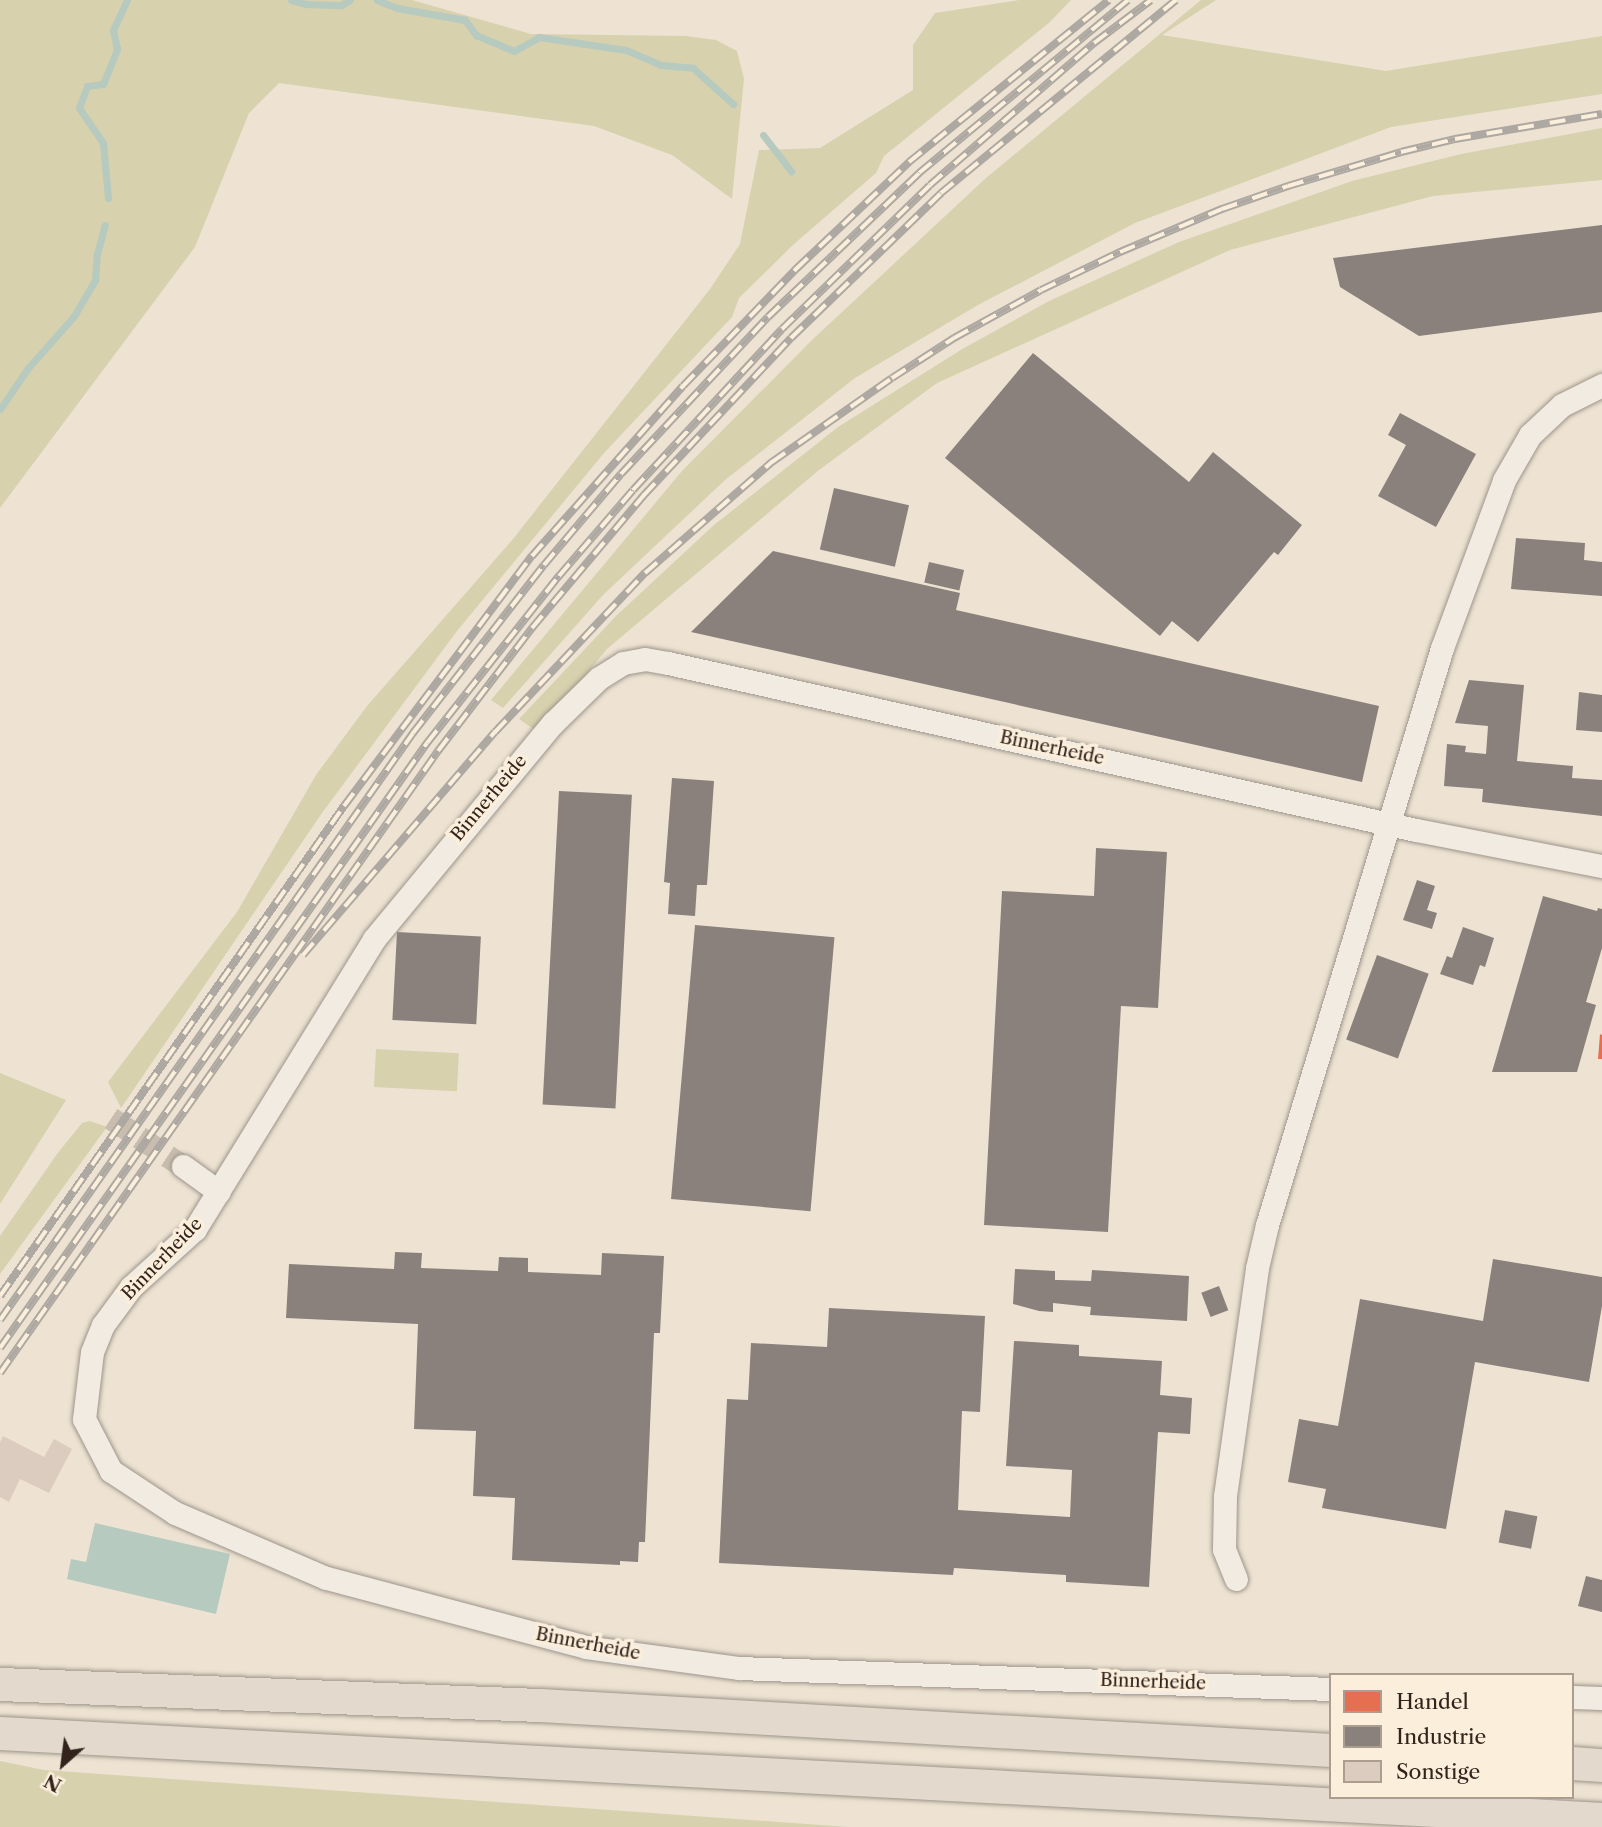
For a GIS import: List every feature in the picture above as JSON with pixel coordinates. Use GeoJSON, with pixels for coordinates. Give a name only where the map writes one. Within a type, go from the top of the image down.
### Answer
{"type":"FeatureCollection","features":[{"type":"Feature","properties":{"kind":"highway"},"geometry":{"type":"LineString","coordinates":[[2,1684],[540,1705],[1329,1750]]}},
{"type":"Feature","properties":{"kind":"highway"},"geometry":{"type":"LineString","coordinates":[[0,1733],[1602,1819]]}},
{"type":"Feature","properties":{"kind":"highway"},"geometry":{"type":"LineString","coordinates":[[1574,1763],[1602,1765]]}},
{"type":"Feature","properties":{"kind":"street"},"geometry":{"type":"LineString","coordinates":[[1236,1579],[1224,1549],[1225,1496],[1257,1268],[1442,648],[1504,480],[1530,435],[1562,405],[1602,385]]}},
{"type":"Feature","properties":{"kind":"street","name":"Binnerheide"},"geometry":{"type":"LineString","coordinates":[[1329,1689],[739,1668],[586,1647],[326,1578],[175,1513],[111,1471],[84,1419],[92,1352],[103,1325],[131,1287],[195,1229],[374,939],[553,723],[599,678],[623,663],[645,659],[668,663],[1416,830],[1602,866]]}},
{"type":"Feature","properties":{"kind":"street"},"geometry":{"type":"LineString","coordinates":[[183,1166],[219,1192]]}},
{"type":"Feature","properties":{"kind":"street"},"geometry":{"type":"LineString","coordinates":[[1574,1697],[1602,1698]]}},
{"type":"Feature","properties":{"kind":"shaded area"},"geometry":{"type":"Polygon","coordinates":[[[0,0],[412,0],[531,34],[686,36],[716,40],[737,51],[744,79],[732,199],[672,155],[594,126],[279,83],[249,113],[195,247],[0,508],[0,0]]]}},
{"type":"Feature","properties":{"kind":"shaded area"},"geometry":{"type":"Polygon","coordinates":[[[1019,0],[1071,0],[1050,22],[884,156],[876,173],[794,244],[739,298],[732,317],[604,453],[457,631],[322,813],[121,1108],[108,1082],[237,912],[316,775],[367,706],[513,539],[710,289],[740,244],[759,150],[820,148],[913,90],[913,45],[935,13],[1019,0]]]}},
{"type":"Feature","properties":{"kind":"shaded area"},"geometry":{"type":"Polygon","coordinates":[[[1201,0],[1216,0],[1162,35],[1386,71],[1602,36],[1602,94],[1391,127],[1135,223],[978,305],[855,378],[725,480],[603,595],[503,708],[491,700],[682,471],[812,340],[986,178],[1201,0]]]}},
{"type":"Feature","properties":{"kind":"shaded area"},"geometry":{"type":"Polygon","coordinates":[[[1602,128],[1602,180],[1433,196],[1230,250],[937,383],[819,470],[607,649],[538,732],[519,719],[617,615],[714,525],[838,427],[964,348],[1049,301],[1179,242],[1352,181],[1461,154],[1602,128]]]}},
{"type":"Feature","properties":{"kind":"shaded area"},"geometry":{"type":"Polygon","coordinates":[[[376,1049],[459,1053],[457,1091],[374,1087],[376,1049]]]}},
{"type":"Feature","properties":{"kind":"shaded area"},"geometry":{"type":"Polygon","coordinates":[[[0,1073],[66,1100],[0,1204],[0,1073]]]}},
{"type":"Feature","properties":{"kind":"shaded area"},"geometry":{"type":"Polygon","coordinates":[[[90,1121],[107,1127],[0,1274],[0,1236],[57,1154],[82,1123],[90,1121]]]}},
{"type":"Feature","properties":{"kind":"shaded area"},"geometry":{"type":"Polygon","coordinates":[[[95,1523],[230,1554],[216,1614],[67,1579],[71,1559],[86,1562],[95,1523]]]}},
{"type":"Feature","properties":{"kind":"shaded area"},"geometry":{"type":"Polygon","coordinates":[[[0,1761],[44,1770],[849,1827],[0,1827],[0,1761]]]}},
{"type":"Feature","properties":{"kind":"building: Handel"},"geometry":{"type":"Polygon","coordinates":[[[1600,1034],[1602,1059],[1598,1059],[1600,1034]]]}},
{"type":"Feature","properties":{"kind":"building: Industrie"},"geometry":{"type":"Polygon","coordinates":[[[1602,225],[1602,312],[1419,336],[1340,287],[1333,258],[1602,225]]]}},
{"type":"Feature","properties":{"kind":"building: Industrie"},"geometry":{"type":"Polygon","coordinates":[[[1033,353],[1189,482],[1213,452],[1302,525],[1278,555],[1274,552],[1198,642],[1172,621],[1160,636],[945,458],[1033,353]]]}},
{"type":"Feature","properties":{"kind":"building: Industrie"},"geometry":{"type":"Polygon","coordinates":[[[1400,413],[1476,454],[1436,527],[1378,496],[1406,445],[1388,435],[1400,413]]]}},
{"type":"Feature","properties":{"kind":"building: Industrie"},"geometry":{"type":"Polygon","coordinates":[[[834,488],[909,505],[895,567],[820,549],[834,488]]]}},
{"type":"Feature","properties":{"kind":"building: Industrie"},"geometry":{"type":"Polygon","coordinates":[[[1516,538],[1585,543],[1584,560],[1602,562],[1602,596],[1511,589],[1516,538]]]}},
{"type":"Feature","properties":{"kind":"building: Industrie"},"geometry":{"type":"Polygon","coordinates":[[[773,551],[960,593],[956,610],[1379,706],[1362,782],[691,632],[773,551]]]}},
{"type":"Feature","properties":{"kind":"building: Industrie"},"geometry":{"type":"Polygon","coordinates":[[[929,562],[964,570],[959,591],[924,582],[929,562]]]}},
{"type":"Feature","properties":{"kind":"building: Industrie"},"geometry":{"type":"Polygon","coordinates":[[[1469,680],[1524,685],[1517,761],[1573,766],[1572,778],[1602,780],[1602,816],[1482,802],[1483,789],[1444,786],[1447,744],[1466,746],[1465,752],[1486,754],[1488,726],[1455,723],[1469,680]]]}},
{"type":"Feature","properties":{"kind":"building: Industrie"},"geometry":{"type":"Polygon","coordinates":[[[1579,692],[1602,695],[1602,732],[1576,730],[1579,692]]]}},
{"type":"Feature","properties":{"kind":"building: Industrie"},"geometry":{"type":"Polygon","coordinates":[[[672,778],[714,781],[707,885],[697,885],[695,916],[668,914],[670,883],[664,882],[672,778]]]}},
{"type":"Feature","properties":{"kind":"building: Industrie"},"geometry":{"type":"Polygon","coordinates":[[[559,791],[632,795],[615,1108],[543,1105],[559,791]]]}},
{"type":"Feature","properties":{"kind":"building: Industrie"},"geometry":{"type":"Polygon","coordinates":[[[1096,848],[1167,852],[1158,1008],[1121,1006],[1108,1232],[984,1225],[1002,891],[1094,896],[1096,848]]]}},
{"type":"Feature","properties":{"kind":"building: Industrie"},"geometry":{"type":"Polygon","coordinates":[[[1417,880],[1435,886],[1427,910],[1437,913],[1432,929],[1403,920],[1417,880]]]}},
{"type":"Feature","properties":{"kind":"building: Industrie"},"geometry":{"type":"Polygon","coordinates":[[[1543,896],[1597,911],[1598,908],[1602,909],[1602,948],[1586,1002],[1596,1005],[1577,1072],[1492,1072],[1543,896]]]}},
{"type":"Feature","properties":{"kind":"building: Industrie"},"geometry":{"type":"Polygon","coordinates":[[[695,925],[834,937],[810,1211],[671,1199],[695,925]]]}},
{"type":"Feature","properties":{"kind":"building: Industrie"},"geometry":{"type":"Polygon","coordinates":[[[1463,927],[1494,938],[1485,967],[1480,965],[1473,985],[1440,974],[1447,956],[1452,958],[1463,927]]]}},
{"type":"Feature","properties":{"kind":"building: Industrie"},"geometry":{"type":"Polygon","coordinates":[[[397,932],[481,936],[476,1024],[392,1020],[397,932]]]}},
{"type":"Feature","properties":{"kind":"building: Industrie"},"geometry":{"type":"Polygon","coordinates":[[[1377,955],[1429,974],[1398,1058],[1346,1040],[1377,955]]]}},
{"type":"Feature","properties":{"kind":"building: Industrie"},"geometry":{"type":"Polygon","coordinates":[[[395,1252],[422,1253],[421,1268],[498,1271],[499,1257],[528,1258],[528,1272],[601,1275],[602,1253],[664,1256],[660,1333],[654,1333],[645,1542],[639,1542],[638,1562],[620,1561],[620,1565],[512,1560],[515,1498],[473,1496],[476,1431],[414,1429],[418,1324],[286,1318],[289,1264],[394,1269],[395,1252]]]}},
{"type":"Feature","properties":{"kind":"building: Industrie"},"geometry":{"type":"Polygon","coordinates":[[[1493,1259],[1602,1277],[1602,1306],[1589,1382],[1475,1362],[1446,1529],[1322,1508],[1326,1489],[1288,1482],[1299,1419],[1338,1426],[1360,1299],[1483,1321],[1493,1259]]]}},
{"type":"Feature","properties":{"kind":"building: Industrie"},"geometry":{"type":"Polygon","coordinates":[[[1015,1269],[1055,1271],[1055,1280],[1091,1281],[1092,1270],[1189,1276],[1187,1321],[1090,1315],[1091,1307],[1053,1303],[1053,1312],[1013,1304],[1015,1269]]]}},
{"type":"Feature","properties":{"kind":"building: Industrie"},"geometry":{"type":"Polygon","coordinates":[[[1219,1286],[1228,1310],[1211,1317],[1201,1293],[1219,1286]]]}},
{"type":"Feature","properties":{"kind":"building: Industrie"},"geometry":{"type":"Polygon","coordinates":[[[829,1308],[985,1316],[980,1412],[962,1411],[958,1510],[1070,1517],[1072,1470],[1006,1466],[1014,1341],[1079,1345],[1079,1356],[1162,1361],[1160,1395],[1192,1398],[1190,1434],[1158,1432],[1149,1587],[1066,1582],[1066,1575],[954,1568],[953,1575],[719,1563],[727,1399],[748,1400],[751,1343],[827,1347],[829,1308]]]}},
{"type":"Feature","properties":{"kind":"building: Industrie"},"geometry":{"type":"Polygon","coordinates":[[[1505,1510],[1537,1516],[1531,1549],[1499,1542],[1505,1510]]]}},
{"type":"Feature","properties":{"kind":"building: Industrie"},"geometry":{"type":"Polygon","coordinates":[[[1586,1576],[1602,1580],[1602,1612],[1578,1606],[1586,1576]]]}},
{"type":"Feature","properties":{"kind":"building: Sonstige"},"geometry":{"type":"Polygon","coordinates":[[[3,1436],[44,1457],[54,1439],[72,1449],[49,1493],[20,1479],[9,1502],[0,1497],[0,1442],[3,1436]]]}},
{"type":"Feature","properties":{"kind":"waterway"},"geometry":{"type":"LineString","coordinates":[[108,198],[103,143],[79,108],[87,86],[103,84],[117,49],[113,30],[127,0]]}},
{"type":"Feature","properties":{"kind":"waterway"},"geometry":{"type":"LineString","coordinates":[[291,0],[306,4],[341,5],[350,0]]}},
{"type":"Feature","properties":{"kind":"waterway"},"geometry":{"type":"LineString","coordinates":[[377,0],[397,8],[465,20],[476,35],[514,51],[539,37],[626,50],[661,65],[693,68],[733,104]]}},
{"type":"Feature","properties":{"kind":"waterway"},"geometry":{"type":"LineString","coordinates":[[763,135],[791,171]]}},
{"type":"Feature","properties":{"kind":"waterway"},"geometry":{"type":"LineString","coordinates":[[0,409],[28,368],[74,316],[95,280],[97,254],[105,225]]}},
{"type":"Feature","properties":{"kind":"tunnel"},"geometry":{"type":"LineString","coordinates":[[111,1118],[183,1166]]}},
{"type":"Feature","properties":{"kind":"railway"},"geometry":{"type":"LineString","coordinates":[[0,1296],[344,806],[532,556],[683,386],[796,269],[909,162],[1109,0]]}},
{"type":"Feature","properties":{"kind":"railway"},"geometry":{"type":"LineString","coordinates":[[0,1320],[413,733],[544,565],[621,474],[768,317],[919,173],[1128,0]]}},
{"type":"Feature","properties":{"kind":"railway"},"geometry":{"type":"LineString","coordinates":[[0,1348],[427,743],[559,576],[633,490],[782,329],[930,185],[1094,43],[1151,0]]}},
{"type":"Feature","properties":{"kind":"railway"},"geometry":{"type":"LineString","coordinates":[[0,1373],[438,751],[532,628],[644,495],[791,338],[941,193],[1176,0]]}},
{"type":"Feature","properties":{"kind":"railway"},"geometry":{"type":"LineString","coordinates":[[303,955],[495,732],[645,573],[772,462],[892,378],[954,338],[1041,290],[1120,252],[1222,209],[1401,152],[1455,139],[1602,114]]}}]}
